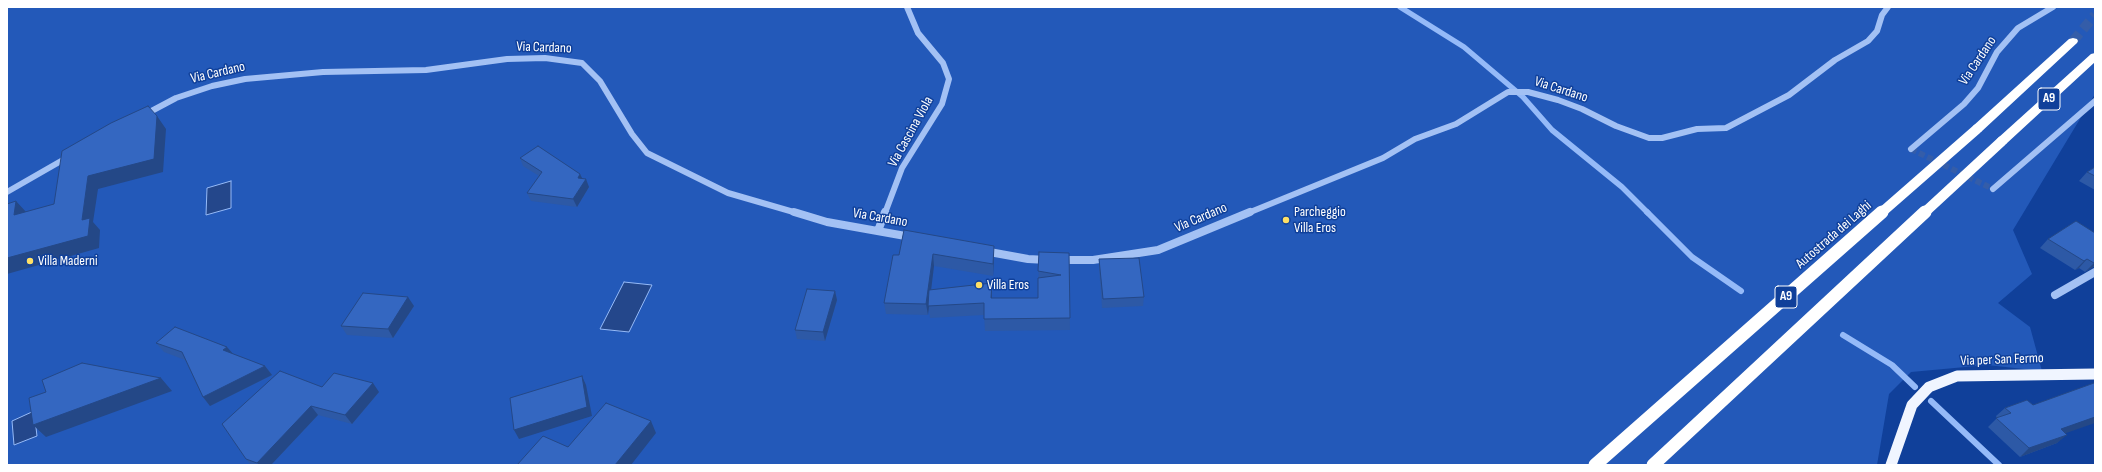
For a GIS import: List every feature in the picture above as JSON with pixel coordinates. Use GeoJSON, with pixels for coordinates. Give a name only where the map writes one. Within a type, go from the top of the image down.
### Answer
{"type":"FeatureCollection","features":[{"type":"Feature","properties":{"kind":"highway","name":"Autostrada dei Laghi"},"geometry":{"type":"LineString","coordinates":[[1594,465],[1977,129],[2073,41]]}},
{"type":"Feature","properties":{"kind":"highway","name":"A9"},"geometry":{"type":"LineString","coordinates":[[1652,465],[2095,56]]}},
{"type":"Feature","properties":{"kind":"main road","name":"Via per San Fermo"},"geometry":{"type":"LineString","coordinates":[[1891,465],[1912,405],[1929,387],[1956,376],[2095,374]]}},
{"type":"Feature","properties":{"kind":"street","name":"Via Cascina Viola"},"geometry":{"type":"LineString","coordinates":[[878,231],[902,168],[942,104],[949,79],[943,63],[918,33],[907,7]]}},
{"type":"Feature","properties":{"kind":"street","name":"Via Cardano"},"geometry":{"type":"LineString","coordinates":[[976,249],[1028,259],[1086,260],[1158,250],[1383,158],[1415,139],[1456,124],[1508,92],[1528,92],[1582,109],[1616,126],[1649,138],[1662,138],[1697,129],[1726,128],[1789,94],[1835,60],[1868,41],[1877,31],[1882,15],[1888,7]]}},
{"type":"Feature","properties":{"kind":"street","name":"Via Cardano"},"geometry":{"type":"LineString","coordinates":[[1910,150],[1964,104],[1978,88],[1997,52],[2018,28],[2053,7]]}},
{"type":"Feature","properties":{"kind":"street","name":"Via Cardano"},"geometry":{"type":"LineString","coordinates":[[136,119],[176,98],[212,86],[245,79],[323,72],[426,70],[508,59],[545,58],[582,63],[600,81],[632,134],[647,153],[728,193],[827,222],[916,238]]}},
{"type":"Feature","properties":{"kind":"street"},"geometry":{"type":"LineString","coordinates":[[1993,189],[2095,101]]}},
{"type":"Feature","properties":{"kind":"street"},"geometry":{"type":"LineString","coordinates":[[7,192],[77,152]]}},
{"type":"Feature","properties":{"kind":"street"},"geometry":{"type":"LineString","coordinates":[[2055,295],[2095,272]]}},
{"type":"Feature","properties":{"kind":"shaded area"},"geometry":{"type":"Polygon","coordinates":[[[7,7],[2095,7],[2095,94],[2013,230],[2032,274],[1998,303],[2030,327],[2042,371],[1987,365],[1911,372],[1889,394],[1877,465],[7,465],[7,7]]]}},
{"type":"Feature","properties":{"kind":"shaded area"},"geometry":{"type":"Polygon","coordinates":[[[231,181],[231,208],[206,215],[207,188],[231,181]]]}},
{"type":"Feature","properties":{"kind":"shaded area"},"geometry":{"type":"Polygon","coordinates":[[[624,282],[652,285],[629,332],[600,329],[624,282]]]}},
{"type":"Feature","properties":{"kind":"shaded area"},"geometry":{"type":"Polygon","coordinates":[[[34,411],[37,436],[14,445],[12,421],[34,411]]]}},
{"type":"Feature","properties":{"kind":"building"},"geometry":{"type":"Polygon","coordinates":[[[148,106],[157,116],[154,159],[88,176],[82,220],[90,218],[88,236],[7,258],[7,204],[16,201],[14,215],[54,204],[62,151],[111,123],[148,106]]]}},
{"type":"Feature","properties":{"kind":"building"},"geometry":{"type":"Polygon","coordinates":[[[538,146],[580,174],[578,178],[586,179],[573,199],[527,193],[542,172],[520,158],[538,146]]]}},
{"type":"Feature","properties":{"kind":"building"},"geometry":{"type":"Polygon","coordinates":[[[2095,167],[2095,176],[2087,172],[2095,167]]]}},
{"type":"Feature","properties":{"kind":"building"},"geometry":{"type":"Polygon","coordinates":[[[2076,221],[2095,233],[2094,263],[2087,259],[2084,261],[2048,239],[2076,221]]]}},
{"type":"Feature","properties":{"kind":"building"},"geometry":{"type":"Polygon","coordinates":[[[904,230],[994,246],[993,264],[933,254],[926,304],[884,303],[893,255],[899,255],[904,230]]]}},
{"type":"Feature","properties":{"kind":"building"},"geometry":{"type":"Polygon","coordinates":[[[1039,252],[1069,253],[1070,318],[984,319],[984,303],[928,306],[929,290],[992,283],[991,298],[1038,298],[1038,278],[1061,275],[1038,271],[1039,252]]]}},
{"type":"Feature","properties":{"kind":"building"},"geometry":{"type":"Polygon","coordinates":[[[1139,258],[1144,297],[1103,299],[1099,259],[1139,258]]]}},
{"type":"Feature","properties":{"kind":"building"},"geometry":{"type":"Polygon","coordinates":[[[807,289],[835,291],[823,332],[795,330],[807,289]]]}},
{"type":"Feature","properties":{"kind":"building"},"geometry":{"type":"Polygon","coordinates":[[[363,293],[408,297],[388,329],[341,326],[363,293]]]}},
{"type":"Feature","properties":{"kind":"building"},"geometry":{"type":"Polygon","coordinates":[[[175,327],[227,347],[223,350],[265,366],[203,397],[182,352],[156,343],[175,327]]]}},
{"type":"Feature","properties":{"kind":"building"},"geometry":{"type":"Polygon","coordinates":[[[82,363],[161,378],[33,425],[29,398],[46,392],[42,380],[82,363]]]}},
{"type":"Feature","properties":{"kind":"building"},"geometry":{"type":"Polygon","coordinates":[[[280,371],[322,387],[334,373],[373,383],[345,415],[311,406],[257,463],[246,459],[222,424],[280,371]]]}},
{"type":"Feature","properties":{"kind":"building"},"geometry":{"type":"Polygon","coordinates":[[[582,376],[587,407],[514,430],[510,398],[582,376]]]}},
{"type":"Feature","properties":{"kind":"building"},"geometry":{"type":"Polygon","coordinates":[[[2094,383],[2095,417],[2061,429],[2067,435],[2029,448],[1996,418],[2011,413],[2005,408],[2027,400],[2033,405],[2094,383]]]}},
{"type":"Feature","properties":{"kind":"building"},"geometry":{"type":"Polygon","coordinates":[[[606,403],[651,421],[615,465],[517,465],[543,436],[568,447],[606,403]]]}},
{"type":"Feature","properties":{"kind":"waterway"},"geometry":{"type":"LineString","coordinates":[[1400,7],[1464,47],[1523,97],[1552,130],[1622,187],[1692,257],[1741,291]]}},
{"type":"Feature","properties":{"kind":"waterway"},"geometry":{"type":"LineString","coordinates":[[1843,335],[1892,365],[1915,387]]}},
{"type":"Feature","properties":{"kind":"waterway"},"geometry":{"type":"LineString","coordinates":[[1931,401],[1999,465]]}},
{"type":"Feature","properties":{"kind":"tunnel"},"geometry":{"type":"LineString","coordinates":[[2073,41],[2095,15]]}},
{"type":"Feature","properties":{"kind":"tunnel"},"geometry":{"type":"LineString","coordinates":[[1911,149],[1993,189]]}},
{"type":"Feature","properties":{"kind":"place","name":"Parcheggio Villa Eros"},"geometry":{"type":"Point","coordinates":[1286,220]}},
{"type":"Feature","properties":{"kind":"place","name":"Villa Maderni"},"geometry":{"type":"Point","coordinates":[30,261]}},
{"type":"Feature","properties":{"kind":"place","name":"Villa Eros"},"geometry":{"type":"Point","coordinates":[979,285]}}]}
